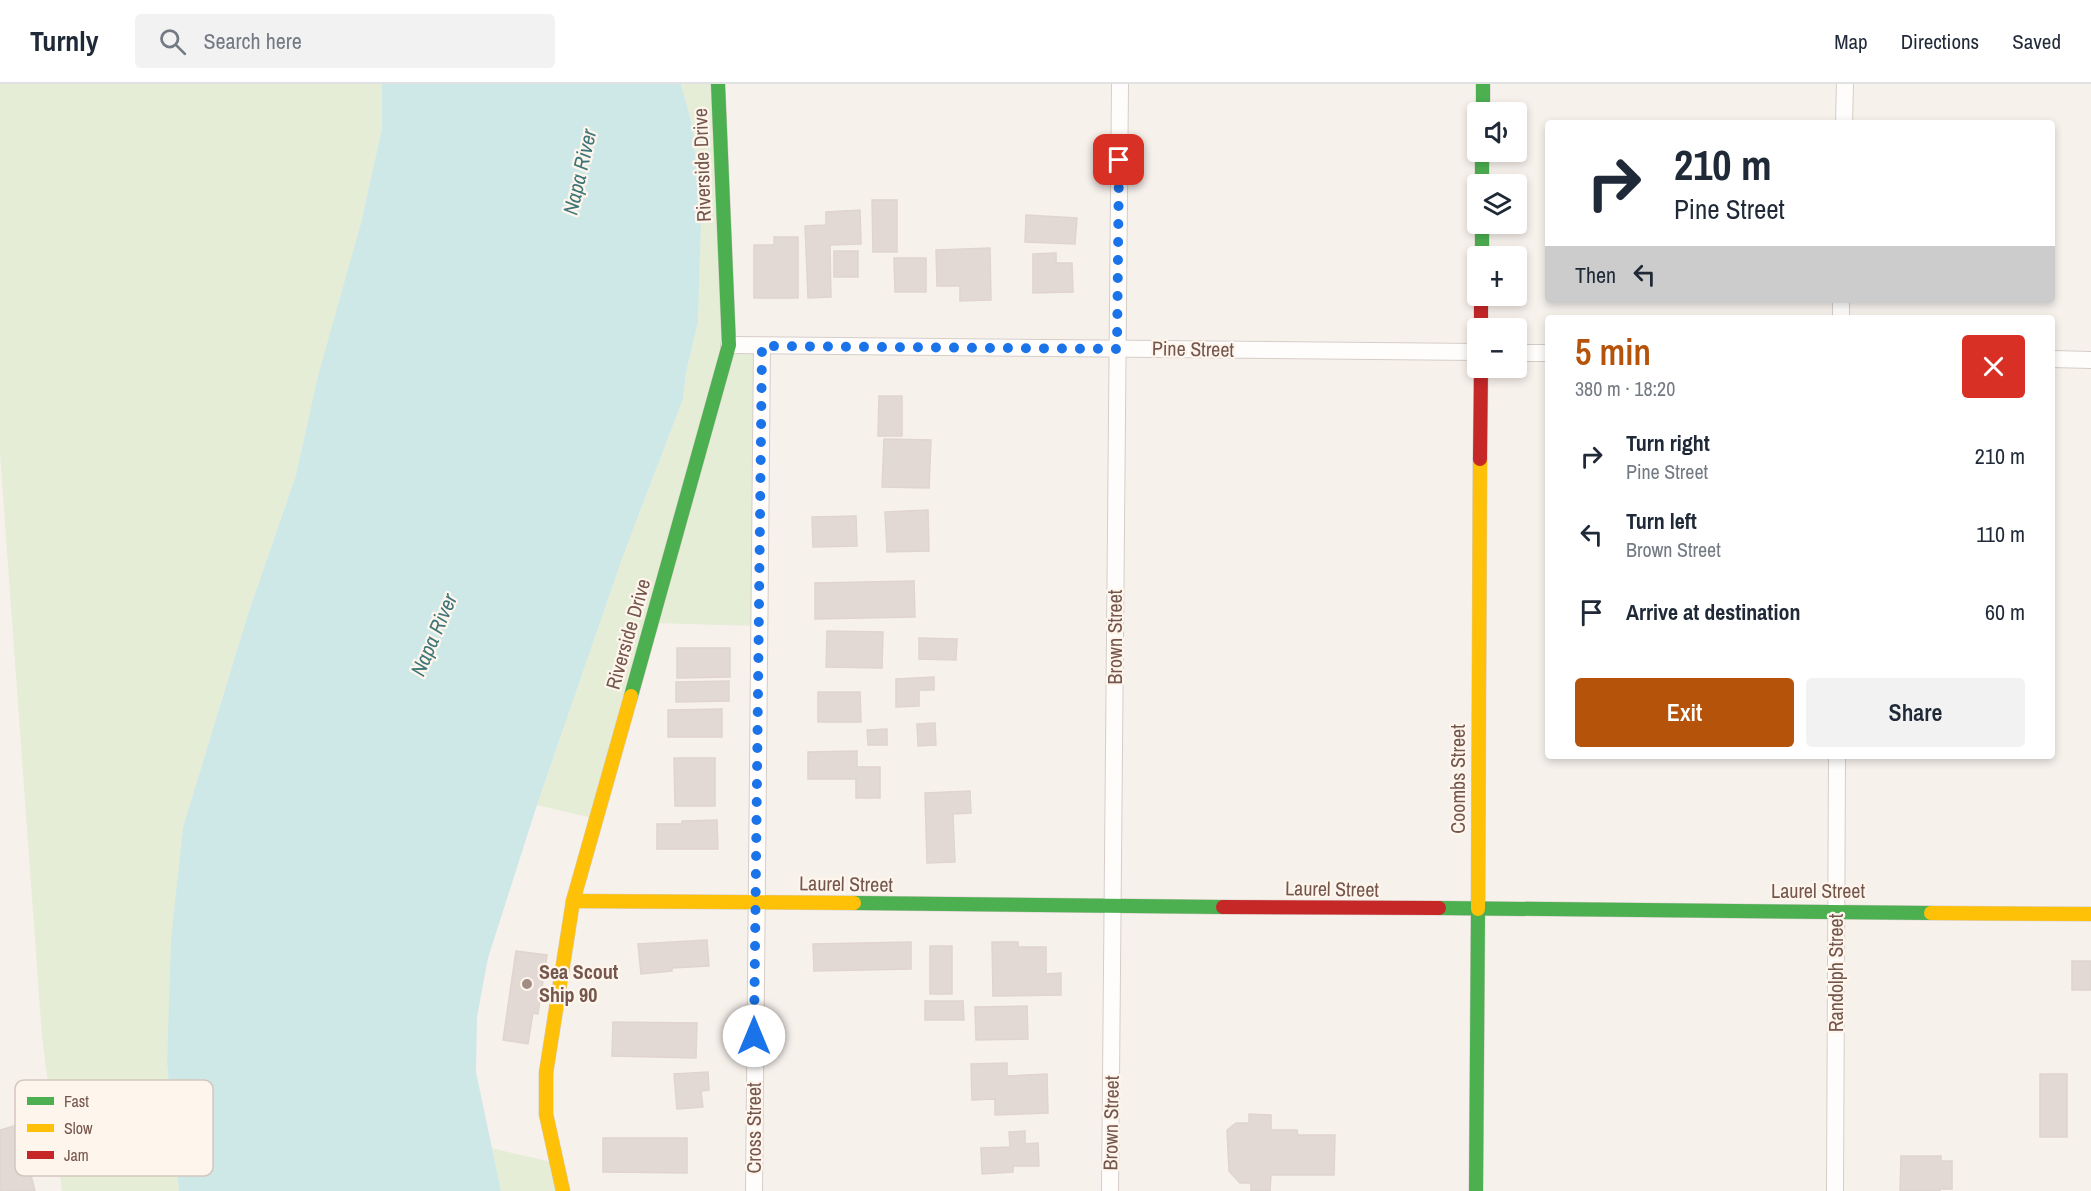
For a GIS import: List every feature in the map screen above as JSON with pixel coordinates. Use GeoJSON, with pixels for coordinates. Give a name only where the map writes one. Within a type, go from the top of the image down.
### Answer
{"type":"FeatureCollection","features":[{"type":"Feature","properties":{"kind":"street","name":"Riverside Drive"},"geometry":{"type":"LineString","coordinates":[[563,1191],[546,1114],[546,1073],[573,901],[729,345],[718,84]]}},
{"type":"Feature","properties":{"kind":"street","name":"Brown Street"},"geometry":{"type":"LineString","coordinates":[[1110,1191],[1120,84]]}},
{"type":"Feature","properties":{"kind":"street"},"geometry":{"type":"LineString","coordinates":[[1483,84],[1483,102]]}},
{"type":"Feature","properties":{"kind":"street"},"geometry":{"type":"LineString","coordinates":[[1844,120],[1845,84]]}},
{"type":"Feature","properties":{"kind":"street","name":"Pine Street"},"geometry":{"type":"LineString","coordinates":[[729,345],[1467,352]]}},
{"type":"Feature","properties":{"kind":"street","name":"Cross Street"},"geometry":{"type":"LineString","coordinates":[[754,1191],[762,346]]}},
{"type":"Feature","properties":{"kind":"street"},"geometry":{"type":"LineString","coordinates":[[1527,353],[1545,353]]}},
{"type":"Feature","properties":{"kind":"street"},"geometry":{"type":"LineString","coordinates":[[2055,359],[2091,360]]}},
{"type":"Feature","properties":{"kind":"street","name":"Coombs Street"},"geometry":{"type":"LineString","coordinates":[[1476,1191],[1481,378]]}},
{"type":"Feature","properties":{"kind":"street","name":"Randolph Street"},"geometry":{"type":"LineString","coordinates":[[1835,1191],[1837,759]]}},
{"type":"Feature","properties":{"kind":"street","name":"Laurel Street"},"geometry":{"type":"LineString","coordinates":[[573,901],[1477,910],[1836,910],[2091,914]]}},
{"type":"Feature","properties":{"kind":"green space"},"geometry":{"type":"Polygon","coordinates":[[[0,84],[382,84],[382,128],[361,223],[296,475],[248,614],[183,827],[167,1063],[169,1080],[48,1080],[42,1037],[0,454],[0,84]]]}},
{"type":"Feature","properties":{"kind":"green space"},"geometry":{"type":"Polygon","coordinates":[[[681,84],[718,84],[728,344],[762,346],[759,626],[651,623],[596,819],[537,805],[623,556],[683,399],[686,373],[698,322],[701,223],[693,128],[681,84]]]}},
{"type":"Feature","properties":{"kind":"green space"},"geometry":{"type":"Polygon","coordinates":[[[491,1148],[556,1163],[563,1191],[501,1191],[491,1148]]]}},
{"type":"Feature","properties":{"kind":"green space"},"geometry":{"type":"Polygon","coordinates":[[[60,1176],[178,1176],[179,1191],[62,1191],[60,1176]]]}},
{"type":"Feature","properties":{"kind":"water","name":"Napa River"},"geometry":{"type":"Polygon","coordinates":[[[382,84],[681,84],[693,128],[701,223],[698,322],[686,373],[683,399],[623,556],[537,805],[488,958],[477,1017],[476,1072],[501,1191],[179,1191],[178,1176],[213,1176],[213,1080],[169,1080],[167,1063],[171,940],[183,827],[248,614],[296,475],[318,376],[361,223],[382,128],[382,84]]]}},
{"type":"Feature","properties":{"kind":"building"},"geometry":{"type":"Polygon","coordinates":[[[872,200],[897,200],[897,252],[873,252],[872,200]]]}},
{"type":"Feature","properties":{"kind":"building"},"geometry":{"type":"Polygon","coordinates":[[[860,210],[861,244],[830,245],[831,297],[808,298],[805,226],[826,225],[826,212],[860,210]]]}},
{"type":"Feature","properties":{"kind":"building"},"geometry":{"type":"Polygon","coordinates":[[[1026,215],[1077,218],[1075,244],[1025,242],[1026,215]]]}},
{"type":"Feature","properties":{"kind":"building"},"geometry":{"type":"Polygon","coordinates":[[[774,237],[798,237],[798,298],[754,298],[754,245],[774,245],[774,237]]]}},
{"type":"Feature","properties":{"kind":"building"},"geometry":{"type":"Polygon","coordinates":[[[990,248],[991,300],[960,301],[960,286],[937,286],[936,250],[990,248]]]}},
{"type":"Feature","properties":{"kind":"building"},"geometry":{"type":"Polygon","coordinates":[[[834,251],[858,251],[858,277],[834,277],[834,251]]]}},
{"type":"Feature","properties":{"kind":"building"},"geometry":{"type":"Polygon","coordinates":[[[1056,253],[1056,263],[1072,263],[1073,292],[1033,293],[1033,254],[1056,253]]]}},
{"type":"Feature","properties":{"kind":"building"},"geometry":{"type":"Polygon","coordinates":[[[894,258],[926,258],[926,292],[895,292],[894,258]]]}},
{"type":"Feature","properties":{"kind":"building"},"geometry":{"type":"Polygon","coordinates":[[[879,396],[902,396],[902,436],[878,436],[879,396]]]}},
{"type":"Feature","properties":{"kind":"building"},"geometry":{"type":"Polygon","coordinates":[[[884,439],[931,440],[929,488],[882,487],[884,439]]]}},
{"type":"Feature","properties":{"kind":"building"},"geometry":{"type":"Polygon","coordinates":[[[928,510],[929,551],[887,552],[885,512],[928,510]]]}},
{"type":"Feature","properties":{"kind":"building"},"geometry":{"type":"Polygon","coordinates":[[[856,516],[857,546],[813,547],[812,517],[856,516]]]}},
{"type":"Feature","properties":{"kind":"building"},"geometry":{"type":"Polygon","coordinates":[[[914,581],[915,617],[815,619],[815,583],[914,581]]]}},
{"type":"Feature","properties":{"kind":"building"},"geometry":{"type":"Polygon","coordinates":[[[827,631],[883,632],[882,668],[826,667],[827,631]]]}},
{"type":"Feature","properties":{"kind":"building"},"geometry":{"type":"Polygon","coordinates":[[[919,638],[957,639],[956,660],[919,659],[919,638]]]}},
{"type":"Feature","properties":{"kind":"building"},"geometry":{"type":"Polygon","coordinates":[[[677,648],[730,648],[730,677],[677,678],[677,648]]]}},
{"type":"Feature","properties":{"kind":"building"},"geometry":{"type":"Polygon","coordinates":[[[934,677],[934,690],[919,690],[919,706],[896,707],[896,679],[934,677]]]}},
{"type":"Feature","properties":{"kind":"building"},"geometry":{"type":"Polygon","coordinates":[[[729,681],[729,701],[676,702],[676,682],[729,681]]]}},
{"type":"Feature","properties":{"kind":"building"},"geometry":{"type":"Polygon","coordinates":[[[818,692],[860,692],[861,722],[818,722],[818,692]]]}},
{"type":"Feature","properties":{"kind":"building"},"geometry":{"type":"Polygon","coordinates":[[[722,709],[722,737],[668,737],[668,710],[722,709]]]}},
{"type":"Feature","properties":{"kind":"building"},"geometry":{"type":"Polygon","coordinates":[[[935,723],[936,745],[918,746],[917,724],[935,723]]]}},
{"type":"Feature","properties":{"kind":"building"},"geometry":{"type":"Polygon","coordinates":[[[887,729],[887,745],[868,745],[867,730],[887,729]]]}},
{"type":"Feature","properties":{"kind":"building"},"geometry":{"type":"Polygon","coordinates":[[[857,751],[857,767],[880,767],[880,798],[856,798],[856,779],[808,779],[808,752],[857,751]]]}},
{"type":"Feature","properties":{"kind":"building"},"geometry":{"type":"Polygon","coordinates":[[[674,758],[715,758],[715,806],[675,806],[674,758]]]}},
{"type":"Feature","properties":{"kind":"building"},"geometry":{"type":"Polygon","coordinates":[[[970,791],[971,813],[953,814],[955,862],[927,863],[925,793],[970,791]]]}},
{"type":"Feature","properties":{"kind":"building"},"geometry":{"type":"Polygon","coordinates":[[[717,820],[718,849],[657,849],[657,824],[717,820]]]}},
{"type":"Feature","properties":{"kind":"building"},"geometry":{"type":"Polygon","coordinates":[[[707,940],[709,966],[672,968],[672,971],[641,974],[638,944],[707,940]]]}},
{"type":"Feature","properties":{"kind":"building"},"geometry":{"type":"Polygon","coordinates":[[[911,942],[911,969],[814,971],[813,944],[911,942]]]}},
{"type":"Feature","properties":{"kind":"building"},"geometry":{"type":"Polygon","coordinates":[[[992,942],[1018,942],[1018,947],[1046,947],[1046,974],[1061,973],[1061,995],[993,996],[992,942]]]}},
{"type":"Feature","properties":{"kind":"building"},"geometry":{"type":"Polygon","coordinates":[[[930,946],[952,946],[952,994],[930,994],[930,946]]]}},
{"type":"Feature","properties":{"kind":"building","name":"Sea Scout Ship 90"},"geometry":{"type":"Polygon","coordinates":[[[516,951],[547,955],[538,1014],[533,1013],[528,1044],[503,1040],[516,951]]]}},
{"type":"Feature","properties":{"kind":"building"},"geometry":{"type":"Polygon","coordinates":[[[2072,961],[2091,961],[2091,990],[2072,990],[2072,961]]]}},
{"type":"Feature","properties":{"kind":"building"},"geometry":{"type":"Polygon","coordinates":[[[925,1001],[963,1001],[964,1020],[925,1020],[925,1001]]]}},
{"type":"Feature","properties":{"kind":"building"},"geometry":{"type":"Polygon","coordinates":[[[1027,1006],[1028,1039],[976,1040],[975,1007],[1027,1006]]]}},
{"type":"Feature","properties":{"kind":"building"},"geometry":{"type":"Polygon","coordinates":[[[613,1022],[697,1023],[696,1058],[612,1056],[613,1022]]]}},
{"type":"Feature","properties":{"kind":"building"},"geometry":{"type":"Polygon","coordinates":[[[1007,1063],[1007,1076],[1047,1074],[1048,1113],[995,1115],[995,1099],[972,1100],[971,1064],[1007,1063]]]}},
{"type":"Feature","properties":{"kind":"building"},"geometry":{"type":"Polygon","coordinates":[[[708,1072],[709,1090],[701,1091],[703,1107],[677,1109],[674,1074],[708,1072]]]}},
{"type":"Feature","properties":{"kind":"building"},"geometry":{"type":"Polygon","coordinates":[[[2040,1074],[2067,1074],[2067,1137],[2040,1137],[2040,1074]]]}},
{"type":"Feature","properties":{"kind":"building"},"geometry":{"type":"Polygon","coordinates":[[[1249,1114],[1271,1115],[1271,1130],[1297,1130],[1298,1135],[1335,1135],[1334,1175],[1271,1175],[1270,1191],[1251,1191],[1251,1183],[1240,1183],[1229,1171],[1227,1130],[1236,1123],[1249,1123],[1249,1114]]]}},
{"type":"Feature","properties":{"kind":"building"},"geometry":{"type":"Polygon","coordinates":[[[15,1126],[15,1176],[31,1176],[35,1191],[0,1191],[0,1130],[15,1126]]]}},
{"type":"Feature","properties":{"kind":"building"},"geometry":{"type":"Polygon","coordinates":[[[1025,1131],[1025,1144],[1038,1143],[1039,1166],[1013,1166],[1013,1172],[982,1174],[981,1148],[1010,1147],[1009,1132],[1025,1131]]]}},
{"type":"Feature","properties":{"kind":"building"},"geometry":{"type":"Polygon","coordinates":[[[603,1138],[687,1138],[687,1173],[603,1172],[603,1138]]]}},
{"type":"Feature","properties":{"kind":"building"},"geometry":{"type":"Polygon","coordinates":[[[1901,1156],[1941,1156],[1941,1161],[1952,1161],[1952,1189],[1900,1191],[1901,1156]]]}},
{"type":"Feature","properties":{"kind":"traffic: fast"},"geometry":{"type":"LineString","coordinates":[[631,696],[729,345],[718,84]]}},
{"type":"Feature","properties":{"kind":"traffic: fast"},"geometry":{"type":"LineString","coordinates":[[1483,84],[1483,102]]}},
{"type":"Feature","properties":{"kind":"traffic: fast"},"geometry":{"type":"LineString","coordinates":[[1482,162],[1482,174]]}},
{"type":"Feature","properties":{"kind":"traffic: fast"},"geometry":{"type":"LineString","coordinates":[[1482,234],[1482,246]]}},
{"type":"Feature","properties":{"kind":"traffic: fast"},"geometry":{"type":"LineString","coordinates":[[854,903],[1223,907]]}},
{"type":"Feature","properties":{"kind":"traffic: fast"},"geometry":{"type":"LineString","coordinates":[[1439,908],[1931,913]]}},
{"type":"Feature","properties":{"kind":"traffic: fast"},"geometry":{"type":"LineString","coordinates":[[1476,1191],[1478,909]]}},
{"type":"Feature","properties":{"kind":"traffic: slow"},"geometry":{"type":"LineString","coordinates":[[1478,909],[1480,459]]}},
{"type":"Feature","properties":{"kind":"traffic: slow"},"geometry":{"type":"LineString","coordinates":[[563,1191],[546,1114],[546,1073],[573,901],[631,696]]}},
{"type":"Feature","properties":{"kind":"traffic: slow"},"geometry":{"type":"LineString","coordinates":[[573,901],[854,903]]}},
{"type":"Feature","properties":{"kind":"traffic: slow"},"geometry":{"type":"LineString","coordinates":[[1931,913],[2091,914]]}},
{"type":"Feature","properties":{"kind":"traffic: jam"},"geometry":{"type":"LineString","coordinates":[[1481,306],[1481,318]]}},
{"type":"Feature","properties":{"kind":"traffic: jam"},"geometry":{"type":"LineString","coordinates":[[1480,459],[1481,378]]}},
{"type":"Feature","properties":{"kind":"traffic: jam"},"geometry":{"type":"LineString","coordinates":[[1223,907],[1439,908]]}},
{"type":"Feature","properties":{"kind":"place","name":"Sea Scout Ship 90"},"geometry":{"type":"Point","coordinates":[527,984]}},
{"type":"Feature","properties":{"kind":"route"},"geometry":{"type":"LineString","coordinates":[[754,1036],[762,346],[1117,349],[1119,160]]}}]}
